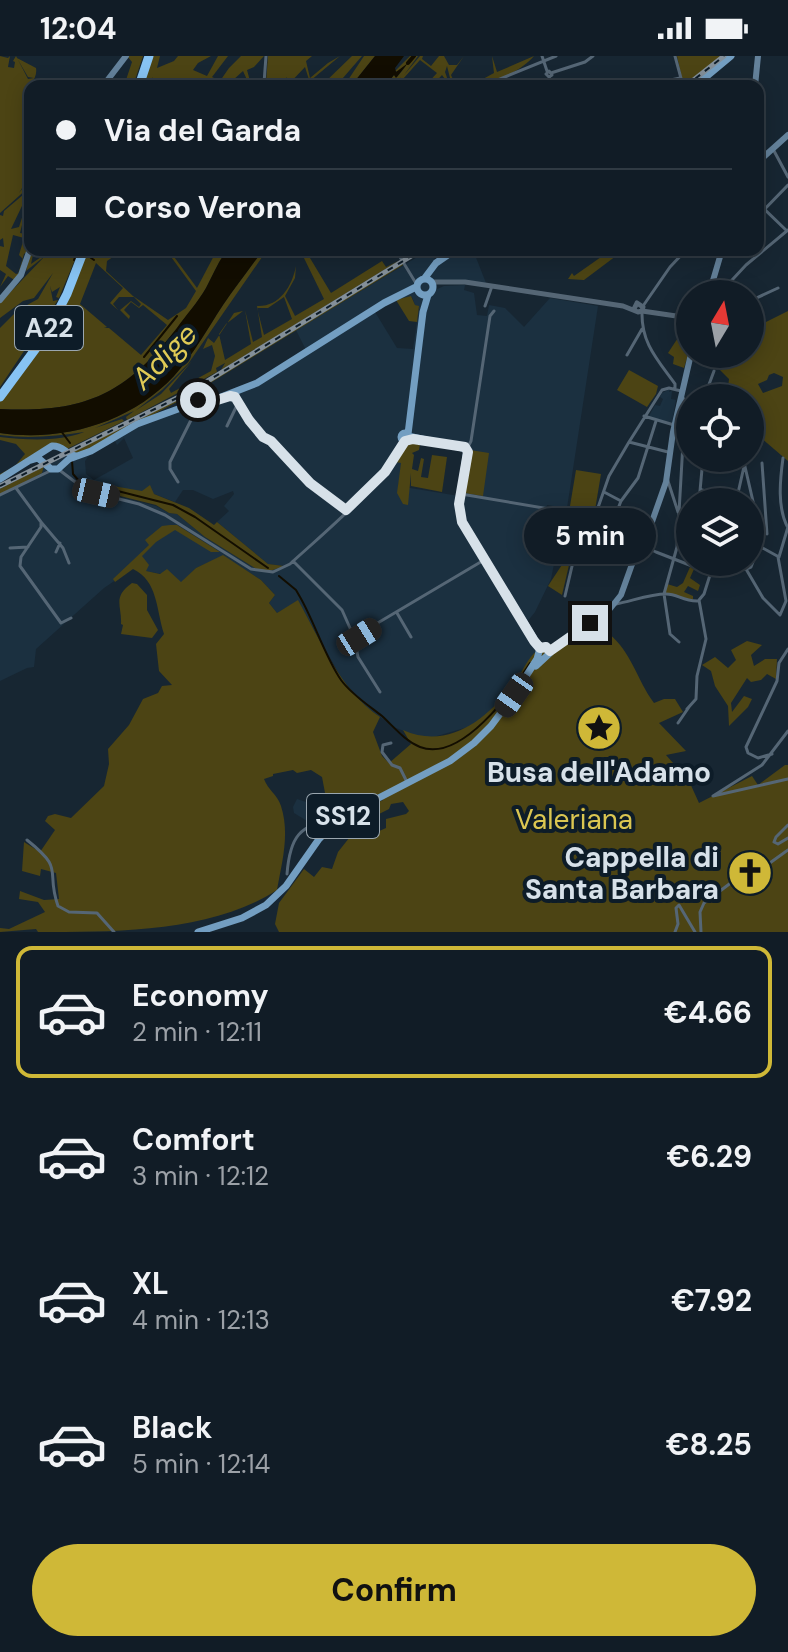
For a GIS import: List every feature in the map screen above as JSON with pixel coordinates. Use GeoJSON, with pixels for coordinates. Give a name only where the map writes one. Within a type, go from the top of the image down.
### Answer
{"type":"FeatureCollection","features":[{"type":"Feature","properties":{"kind":"highway"},"geometry":{"type":"LineString","coordinates":[[139,80],[147,56]]}},
{"type":"Feature","properties":{"kind":"highway","name":"A22"},"geometry":{"type":"LineString","coordinates":[[0,391],[42,333],[66,292],[81,256]]}},
{"type":"Feature","properties":{"kind":"highway","name":"A22"},"geometry":{"type":"LineString","coordinates":[[0,397],[45,336],[67,294],[81,256]]}},
{"type":"Feature","properties":{"kind":"main road"},"geometry":{"type":"LineString","coordinates":[[108,80],[126,56]]}},
{"type":"Feature","properties":{"kind":"main road"},"geometry":{"type":"LineString","coordinates":[[702,80],[731,56]]}},
{"type":"Feature","properties":{"kind":"main road"},"geometry":{"type":"LineString","coordinates":[[756,80],[758,56]]}},
{"type":"Feature","properties":{"kind":"main road"},"geometry":{"type":"LineString","coordinates":[[764,156],[788,135]]}},
{"type":"Feature","properties":{"kind":"main road"},"geometry":{"type":"LineString","coordinates":[[0,300],[21,275],[28,256]]}},
{"type":"Feature","properties":{"kind":"main road"},"geometry":{"type":"LineString","coordinates":[[447,256],[431,269],[424,286],[406,437],[468,450],[459,504],[462,522],[543,652]]}},
{"type":"Feature","properties":{"kind":"main road"},"geometry":{"type":"LineString","coordinates":[[713,280],[720,256]]}},
{"type":"Feature","properties":{"kind":"main road"},"geometry":{"type":"LineString","coordinates":[[195,405],[236,397],[384,303],[424,286]]}},
{"type":"Feature","properties":{"kind":"main road"},"geometry":{"type":"LineString","coordinates":[[28,461],[38,458],[45,463],[62,463],[136,424],[250,386],[343,329]]}},
{"type":"Feature","properties":{"kind":"main road"},"geometry":{"type":"LineString","coordinates":[[621,600],[667,478],[676,413]]}},
{"type":"Feature","properties":{"kind":"main road"},"geometry":{"type":"LineString","coordinates":[[0,479],[49,448],[59,446],[62,463]]}},
{"type":"Feature","properties":{"kind":"main road"},"geometry":{"type":"LineString","coordinates":[[45,463],[45,451],[49,448]]}},
{"type":"Feature","properties":{"kind":"main road","name":"SS12"},"geometry":{"type":"LineString","coordinates":[[198,932],[249,915],[274,899],[319,839],[340,818],[450,761],[474,743],[497,719],[543,652],[621,600]]}},
{"type":"Feature","properties":{"kind":"street"},"geometry":{"type":"LineString","coordinates":[[264,80],[266,56]]}},
{"type":"Feature","properties":{"kind":"street"},"geometry":{"type":"LineString","coordinates":[[496,80],[542,58],[556,56]]}},
{"type":"Feature","properties":{"kind":"street"},"geometry":{"type":"LineString","coordinates":[[549,74],[585,62],[593,56]]}},
{"type":"Feature","properties":{"kind":"street"},"geometry":{"type":"LineString","coordinates":[[675,56],[681,80]]}},
{"type":"Feature","properties":{"kind":"street"},"geometry":{"type":"LineString","coordinates":[[542,58],[550,80]]}},
{"type":"Feature","properties":{"kind":"street"},"geometry":{"type":"LineString","coordinates":[[773,148],[788,177]]}},
{"type":"Feature","properties":{"kind":"street"},"geometry":{"type":"LineString","coordinates":[[764,250],[787,230],[765,209],[788,185]]}},
{"type":"Feature","properties":{"kind":"street"},"geometry":{"type":"LineString","coordinates":[[400,256],[411,274],[424,286],[447,282],[492,286],[676,314]]}},
{"type":"Feature","properties":{"kind":"street"},"geometry":{"type":"LineString","coordinates":[[676,385],[647,345],[641,309],[680,256]]}},
{"type":"Feature","properties":{"kind":"street"},"geometry":{"type":"LineString","coordinates":[[732,280],[757,256]]}},
{"type":"Feature","properties":{"kind":"street"},"geometry":{"type":"LineString","coordinates":[[485,306],[492,286]]}},
{"type":"Feature","properties":{"kind":"street"},"geometry":{"type":"LineString","coordinates":[[764,294],[778,288]]}},
{"type":"Feature","properties":{"kind":"street"},"geometry":{"type":"LineString","coordinates":[[468,450],[490,316],[494,311]]}},
{"type":"Feature","properties":{"kind":"street"},"geometry":{"type":"LineString","coordinates":[[627,355],[642,329]]}},
{"type":"Feature","properties":{"kind":"street"},"geometry":{"type":"LineString","coordinates":[[709,384],[714,371]]}},
{"type":"Feature","properties":{"kind":"street"},"geometry":{"type":"LineString","coordinates":[[565,596],[577,545],[591,521],[610,474],[662,390],[676,388]]}},
{"type":"Feature","properties":{"kind":"street"},"geometry":{"type":"LineString","coordinates":[[236,397],[263,437],[271,441],[310,483],[346,510]]}},
{"type":"Feature","properties":{"kind":"street"},"geometry":{"type":"LineString","coordinates":[[227,426],[236,397]]}},
{"type":"Feature","properties":{"kind":"street"},"geometry":{"type":"LineString","coordinates":[[178,482],[170,469],[170,462],[194,417],[195,405]]}},
{"type":"Feature","properties":{"kind":"street"},"geometry":{"type":"LineString","coordinates":[[644,416],[674,425]]}},
{"type":"Feature","properties":{"kind":"street"},"geometry":{"type":"LineString","coordinates":[[610,548],[621,501],[638,478],[656,421]]}},
{"type":"Feature","properties":{"kind":"street"},"geometry":{"type":"LineString","coordinates":[[0,495],[62,463],[78,486],[87,491],[159,512],[254,570],[273,572],[293,561],[385,472],[406,437]]}},
{"type":"Feature","properties":{"kind":"street"},"geometry":{"type":"LineString","coordinates":[[629,442],[670,453]]}},
{"type":"Feature","properties":{"kind":"street"},"geometry":{"type":"LineString","coordinates":[[750,576],[763,598],[779,615],[786,601],[778,557],[788,527],[780,489],[783,458]]}},
{"type":"Feature","properties":{"kind":"street"},"geometry":{"type":"LineString","coordinates":[[44,474],[45,463]]}},
{"type":"Feature","properties":{"kind":"street"},"geometry":{"type":"LineString","coordinates":[[763,472],[767,534]]}},
{"type":"Feature","properties":{"kind":"street"},"geometry":{"type":"LineString","coordinates":[[667,478],[676,506]]}},
{"type":"Feature","properties":{"kind":"street"},"geometry":{"type":"LineString","coordinates":[[16,488],[60,543],[69,563]]}},
{"type":"Feature","properties":{"kind":"street"},"geometry":{"type":"LineString","coordinates":[[604,492],[621,501]]}},
{"type":"Feature","properties":{"kind":"street"},"geometry":{"type":"LineString","coordinates":[[461,494],[554,509],[591,521],[676,559]]}},
{"type":"Feature","properties":{"kind":"street"},"geometry":{"type":"LineString","coordinates":[[41,522],[41,527],[19,561],[20,566],[61,623],[71,618]]}},
{"type":"Feature","properties":{"kind":"street"},"geometry":{"type":"LineString","coordinates":[[56,552],[60,543]]}},
{"type":"Feature","properties":{"kind":"street"},"geometry":{"type":"LineString","coordinates":[[10,548],[28,547]]}},
{"type":"Feature","properties":{"kind":"street"},"geometry":{"type":"LineString","coordinates":[[676,548],[664,594],[670,634],[679,642]]}},
{"type":"Feature","properties":{"kind":"street"},"geometry":{"type":"LineString","coordinates":[[764,549],[778,557]]}},
{"type":"Feature","properties":{"kind":"street"},"geometry":{"type":"LineString","coordinates":[[356,637],[484,560]]}},
{"type":"Feature","properties":{"kind":"street"},"geometry":{"type":"LineString","coordinates":[[293,561],[342,610],[356,637],[358,657],[380,692]]}},
{"type":"Feature","properties":{"kind":"street"},"geometry":{"type":"LineString","coordinates":[[621,600],[664,594],[685,601],[699,600],[710,576]]}},
{"type":"Feature","properties":{"kind":"street"},"geometry":{"type":"LineString","coordinates":[[680,722],[696,699],[697,676],[706,639],[699,600]]}},
{"type":"Feature","properties":{"kind":"street"},"geometry":{"type":"LineString","coordinates":[[397,613],[411,637]]}},
{"type":"Feature","properties":{"kind":"street"},"geometry":{"type":"LineString","coordinates":[[772,754],[758,758],[748,753],[746,747],[777,681],[779,663],[788,649]]}},
{"type":"Feature","properties":{"kind":"street"},"geometry":{"type":"LineString","coordinates":[[788,731],[772,754],[755,770],[715,793],[714,797],[788,779]]}},
{"type":"Feature","properties":{"kind":"street"},"geometry":{"type":"LineString","coordinates":[[391,743],[383,745],[382,752],[392,765],[400,768],[407,782]]}},
{"type":"Feature","properties":{"kind":"street"},"geometry":{"type":"LineString","coordinates":[[287,874],[289,850],[297,837],[313,826],[340,818]]}},
{"type":"Feature","properties":{"kind":"street"},"geometry":{"type":"LineString","coordinates":[[788,825],[774,842],[778,844],[788,838]]}},
{"type":"Feature","properties":{"kind":"street"},"geometry":{"type":"LineString","coordinates":[[27,840],[44,853],[53,867],[58,906],[69,912],[94,911],[114,932]]}},
{"type":"Feature","properties":{"kind":"street"},"geometry":{"type":"LineString","coordinates":[[698,932],[704,903],[744,873],[767,865],[788,850]]}},
{"type":"Feature","properties":{"kind":"street"},"geometry":{"type":"LineString","coordinates":[[675,932],[678,924],[676,908],[679,905],[698,932]]}},
{"type":"Feature","properties":{"kind":"shaded area"},"geometry":{"type":"Polygon","coordinates":[[[419,256],[433,256],[436,261],[446,256],[475,256],[486,283],[434,281],[435,290],[444,286],[465,285],[464,290],[474,293],[477,315],[487,316],[489,305],[505,308],[524,327],[550,298],[598,306],[567,508],[547,505],[540,528],[560,534],[551,579],[527,622],[541,649],[536,651],[504,697],[484,718],[468,727],[430,738],[396,728],[366,707],[342,679],[298,601],[277,613],[269,603],[275,595],[261,580],[223,556],[196,568],[181,583],[162,574],[132,569],[104,588],[36,649],[34,667],[0,681],[0,496],[42,473],[44,466],[69,452],[187,403],[197,394],[204,399],[241,389],[306,350],[296,330],[419,256]],[[412,297],[396,300],[375,312],[397,348],[413,349],[419,307],[412,297]],[[124,438],[117,445],[114,439],[92,452],[85,461],[86,474],[94,480],[133,458],[124,438]],[[408,442],[398,486],[459,496],[466,454],[460,449],[408,442]],[[84,481],[93,490],[177,514],[205,537],[258,570],[283,566],[268,564],[217,522],[229,511],[224,506],[234,494],[233,491],[213,499],[193,490],[183,490],[175,502],[154,494],[84,481]]]}},
{"type":"Feature","properties":{"kind":"shaded area"},"geometry":{"type":"Polygon","coordinates":[[[670,389],[671,399],[676,400],[672,423],[648,418],[655,405],[660,406],[662,393],[670,389]]]}},
{"type":"Feature","properties":{"kind":"shaded area"},"geometry":{"type":"Polygon","coordinates":[[[297,799],[318,802],[324,808],[323,818],[312,824],[294,813],[297,799]]]}},
{"type":"Feature","properties":{"kind":"green space"},"geometry":{"type":"Polygon","coordinates":[[[0,56],[10,56],[8,67],[14,68],[16,56],[36,68],[36,72],[33,80],[24,80],[22,97],[24,185],[19,193],[24,187],[24,191],[0,213],[0,56]]]}},
{"type":"Feature","properties":{"kind":"green space"},"geometry":{"type":"Polygon","coordinates":[[[127,56],[143,56],[135,80],[126,80],[132,62],[127,56]]]}},
{"type":"Feature","properties":{"kind":"green space"},"geometry":{"type":"Polygon","coordinates":[[[151,56],[160,56],[157,68],[178,56],[211,56],[198,63],[193,70],[207,76],[218,56],[228,56],[212,77],[218,80],[153,80],[153,77],[152,80],[143,80],[151,56]]]}},
{"type":"Feature","properties":{"kind":"green space"},"geometry":{"type":"Polygon","coordinates":[[[241,56],[264,56],[247,70],[250,80],[243,71],[233,80],[221,80],[241,56]]]}},
{"type":"Feature","properties":{"kind":"green space"},"geometry":{"type":"Polygon","coordinates":[[[268,56],[312,56],[306,61],[310,78],[340,56],[311,80],[309,80],[305,67],[293,80],[285,80],[287,77],[283,80],[266,80],[268,56]]]}},
{"type":"Feature","properties":{"kind":"green space"},"geometry":{"type":"Polygon","coordinates":[[[352,56],[362,56],[341,80],[327,80],[352,56]]]}},
{"type":"Feature","properties":{"kind":"green space"},"geometry":{"type":"Polygon","coordinates":[[[364,56],[375,56],[356,80],[348,80],[364,56]]]}},
{"type":"Feature","properties":{"kind":"green space"},"geometry":{"type":"Polygon","coordinates":[[[410,56],[418,56],[404,75],[420,56],[431,66],[439,56],[444,56],[449,65],[457,65],[464,56],[451,75],[453,80],[450,80],[447,66],[448,80],[442,75],[437,80],[431,80],[437,73],[420,60],[404,80],[399,80],[401,77],[390,80],[406,66],[399,72],[395,71],[410,56]]]}},
{"type":"Feature","properties":{"kind":"green space"},"geometry":{"type":"Polygon","coordinates":[[[492,56],[497,72],[534,56],[505,77],[481,80],[494,73],[492,56]]]}},
{"type":"Feature","properties":{"kind":"green space"},"geometry":{"type":"Polygon","coordinates":[[[677,56],[722,56],[692,80],[682,79],[677,56]]]}},
{"type":"Feature","properties":{"kind":"green space"},"geometry":{"type":"Polygon","coordinates":[[[24,194],[24,202],[11,229],[19,227],[24,212],[20,233],[24,234],[24,238],[13,235],[6,266],[18,273],[16,281],[8,276],[0,287],[6,274],[0,270],[0,246],[4,247],[3,238],[0,240],[0,215],[3,216],[4,211],[24,194]]]}},
{"type":"Feature","properties":{"kind":"green space"},"geometry":{"type":"Polygon","coordinates":[[[24,238],[23,259],[19,255],[24,238]]]}},
{"type":"Feature","properties":{"kind":"green space"},"geometry":{"type":"Polygon","coordinates":[[[30,256],[33,256],[31,264],[45,256],[26,271],[30,256]]]}},
{"type":"Feature","properties":{"kind":"green space"},"geometry":{"type":"Polygon","coordinates":[[[45,256],[76,256],[59,298],[56,297],[60,287],[52,292],[50,286],[53,301],[58,300],[0,387],[0,328],[18,310],[38,299],[53,273],[34,298],[23,301],[0,318],[0,303],[45,256]]]}},
{"type":"Feature","properties":{"kind":"green space"},"geometry":{"type":"Polygon","coordinates":[[[84,256],[114,256],[107,261],[106,271],[133,296],[168,320],[186,308],[196,291],[170,256],[197,288],[214,256],[223,256],[206,288],[177,328],[158,351],[121,384],[80,403],[56,407],[0,409],[0,401],[34,354],[84,256]],[[96,263],[80,304],[107,327],[104,328],[109,328],[141,355],[167,325],[143,305],[139,308],[131,302],[124,310],[129,319],[120,310],[131,301],[139,307],[141,304],[134,297],[119,297],[113,304],[118,310],[110,303],[123,288],[96,263]]]}},
{"type":"Feature","properties":{"kind":"green space"},"geometry":{"type":"Polygon","coordinates":[[[259,256],[263,256],[188,364],[135,411],[161,394],[192,361],[169,389],[171,393],[211,371],[215,356],[212,345],[203,349],[208,338],[214,343],[219,335],[225,360],[251,344],[245,310],[253,342],[262,337],[258,311],[264,335],[292,319],[284,297],[268,308],[257,306],[272,303],[283,294],[296,266],[295,278],[285,296],[295,316],[324,299],[303,256],[309,256],[331,293],[382,261],[386,267],[400,260],[221,370],[225,363],[216,368],[217,372],[127,420],[126,417],[134,411],[95,428],[122,419],[124,421],[67,449],[57,444],[0,477],[25,454],[16,444],[0,440],[0,437],[54,439],[84,432],[32,437],[0,433],[47,434],[94,426],[137,406],[156,392],[181,368],[238,284],[259,256]]]}},
{"type":"Feature","properties":{"kind":"green space"},"geometry":{"type":"Polygon","coordinates":[[[602,256],[616,256],[584,280],[568,279],[572,273],[574,276],[602,256]]]}},
{"type":"Feature","properties":{"kind":"green space"},"geometry":{"type":"Polygon","coordinates":[[[402,262],[403,265],[194,393],[80,453],[69,452],[188,394],[402,262]]]}},
{"type":"Feature","properties":{"kind":"green space"},"geometry":{"type":"Polygon","coordinates":[[[411,296],[415,305],[419,306],[417,322],[409,321],[396,300],[411,296]]]}},
{"type":"Feature","properties":{"kind":"green space"},"geometry":{"type":"Polygon","coordinates":[[[788,311],[788,461],[764,441],[764,393],[782,386],[783,377],[774,373],[758,384],[728,384],[729,379],[720,370],[764,368],[764,323],[788,311]]]}},
{"type":"Feature","properties":{"kind":"green space"},"geometry":{"type":"Polygon","coordinates":[[[676,341],[676,365],[673,364],[674,357],[668,353],[676,341]]]}},
{"type":"Feature","properties":{"kind":"green space"},"geometry":{"type":"Polygon","coordinates":[[[629,370],[658,386],[647,407],[617,390],[629,370]]]}},
{"type":"Feature","properties":{"kind":"green space"},"geometry":{"type":"Polygon","coordinates":[[[404,444],[420,444],[419,450],[412,453],[412,469],[418,471],[421,458],[424,459],[421,477],[428,478],[432,455],[447,457],[442,492],[411,486],[411,473],[408,505],[403,504],[397,493],[401,463],[395,462],[404,444]]]}},
{"type":"Feature","properties":{"kind":"green space"},"geometry":{"type":"Polygon","coordinates":[[[470,450],[489,453],[483,496],[464,493],[470,450]]]}},
{"type":"Feature","properties":{"kind":"green space"},"geometry":{"type":"Polygon","coordinates":[[[44,466],[42,473],[0,495],[0,489],[44,466]]]}},
{"type":"Feature","properties":{"kind":"green space"},"geometry":{"type":"Polygon","coordinates":[[[576,470],[601,474],[595,510],[570,506],[576,470]]]}},
{"type":"Feature","properties":{"kind":"green space"},"geometry":{"type":"Polygon","coordinates":[[[84,481],[142,491],[150,485],[154,494],[189,508],[214,525],[217,522],[268,564],[284,566],[270,571],[258,570],[205,537],[177,514],[156,505],[84,487],[81,484],[84,481]]]}},
{"type":"Feature","properties":{"kind":"green space","name":"Valeriana"},"geometry":{"type":"Polygon","coordinates":[[[177,525],[220,552],[211,552],[175,530],[142,556],[149,565],[146,571],[160,574],[167,569],[181,582],[196,568],[223,555],[261,580],[275,595],[269,603],[277,613],[298,600],[343,679],[380,717],[373,732],[382,756],[389,763],[411,744],[403,730],[437,736],[467,727],[481,718],[494,707],[531,657],[543,647],[561,641],[609,634],[623,649],[654,703],[675,699],[683,712],[659,723],[686,751],[666,755],[689,781],[699,803],[752,776],[758,785],[788,765],[788,932],[279,932],[275,924],[279,903],[304,869],[314,877],[322,867],[332,869],[338,852],[357,828],[342,826],[353,814],[383,800],[378,794],[336,814],[326,798],[322,777],[311,770],[297,773],[293,770],[264,779],[284,816],[284,848],[277,890],[223,914],[163,927],[0,932],[0,928],[9,929],[45,912],[38,902],[19,899],[20,891],[44,900],[59,899],[56,873],[41,869],[40,876],[22,871],[24,842],[40,852],[55,830],[45,821],[48,816],[55,814],[71,818],[104,786],[109,764],[108,749],[129,725],[143,699],[158,693],[162,686],[172,685],[159,671],[156,644],[164,634],[152,588],[133,569],[115,582],[113,579],[149,545],[145,540],[162,526],[177,525]],[[403,802],[391,804],[389,809],[375,816],[368,830],[377,832],[386,828],[386,819],[409,811],[403,802]]]}},
{"type":"Feature","properties":{"kind":"green space"},"geometry":{"type":"Polygon","coordinates":[[[573,548],[562,595],[548,586],[573,548]]]}},
{"type":"Feature","properties":{"kind":"green space"},"geometry":{"type":"Polygon","coordinates":[[[686,576],[691,576],[700,585],[698,591],[688,586],[684,592],[693,599],[685,600],[665,593],[667,584],[677,587],[686,576]]]}},
{"type":"Feature","properties":{"kind":"green space"},"geometry":{"type":"Polygon","coordinates":[[[132,583],[147,595],[147,610],[158,630],[152,638],[121,634],[120,597],[132,583]]]}},
{"type":"Feature","properties":{"kind":"green space"},"geometry":{"type":"Polygon","coordinates":[[[747,641],[762,645],[751,655],[754,666],[765,659],[777,659],[776,679],[767,674],[761,680],[751,682],[747,678],[731,703],[732,712],[744,696],[752,699],[729,726],[728,706],[715,686],[711,671],[702,665],[715,657],[728,668],[736,660],[731,650],[747,641]]]}},
{"type":"Feature","properties":{"kind":"water"},"geometry":{"type":"Polygon","coordinates":[[[375,56],[404,56],[395,68],[396,72],[408,63],[396,78],[394,75],[390,80],[356,80],[375,56]]]}},
{"type":"Feature","properties":{"kind":"water","name":"Adige"},"geometry":{"type":"Polygon","coordinates":[[[223,256],[259,256],[188,359],[156,392],[137,406],[94,426],[48,434],[0,433],[0,409],[80,403],[121,384],[158,351],[177,328],[206,288],[223,256]]]}},
{"type":"Feature","properties":{"kind":"waterway"},"geometry":{"type":"LineString","coordinates":[[408,63],[414,56]]}},
{"type":"Feature","properties":{"kind":"waterway"},"geometry":{"type":"LineString","coordinates":[[74,260],[76,256]]}},
{"type":"Feature","properties":{"kind":"waterway"},"geometry":{"type":"LineString","coordinates":[[88,256],[94,260]]}},
{"type":"Feature","properties":{"kind":"waterway","name":"Adige"},"geometry":{"type":"LineString","coordinates":[[144,357],[177,316]]}},
{"type":"Feature","properties":{"kind":"waterway"},"geometry":{"type":"LineString","coordinates":[[61,431],[70,443]]}},
{"type":"Feature","properties":{"kind":"waterway"},"geometry":{"type":"LineString","coordinates":[[72,461],[73,474],[79,481]]}},
{"type":"Feature","properties":{"kind":"waterway"},"geometry":{"type":"LineString","coordinates":[[82,482],[173,505],[268,568]]}},
{"type":"Feature","properties":{"kind":"waterway"},"geometry":{"type":"LineString","coordinates":[[279,576],[296,590],[330,662],[345,685],[420,747],[436,749],[452,745],[468,735],[498,707],[530,663]]}},
{"type":"Feature","properties":{"kind":"railway"},"geometry":{"type":"LineString","coordinates":[[694,80],[724,56]]}},
{"type":"Feature","properties":{"kind":"railway"},"geometry":{"type":"LineString","coordinates":[[0,486],[193,390],[411,256]]}},
{"type":"Feature","properties":{"kind":"place","name":"Busa dell'Adamo"},"geometry":{"type":"Point","coordinates":[599,728]}},
{"type":"Feature","properties":{"kind":"place","name":"Cappella di Santa Barbara"},"geometry":{"type":"Point","coordinates":[750,873]}},
{"type":"Feature","properties":{"kind":"route"},"geometry":{"type":"LineString","coordinates":[[198,400],[198,406],[235,397],[263,437],[271,441],[310,483],[346,510],[385,472],[405,441],[413,439],[465,447],[468,452],[459,504],[462,522],[534,641],[540,648],[546,647],[550,651],[590,623]]}}]}
